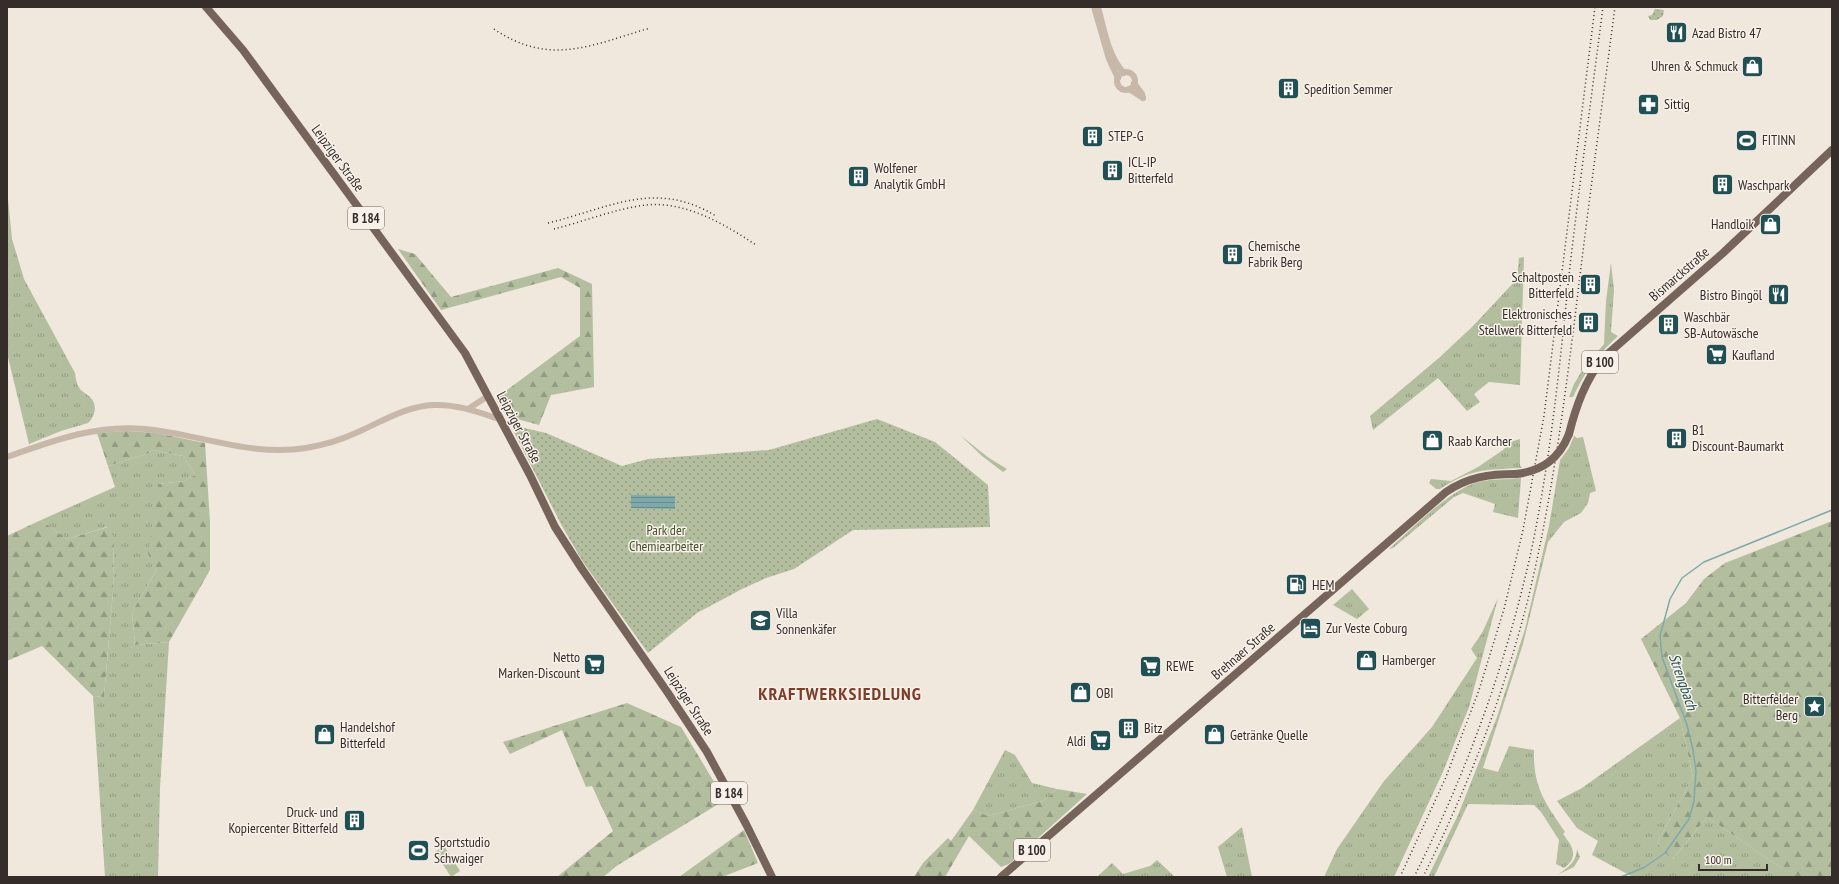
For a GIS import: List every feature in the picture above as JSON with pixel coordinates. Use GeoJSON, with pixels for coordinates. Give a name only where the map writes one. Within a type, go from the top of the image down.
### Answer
{"type":"FeatureCollection","features":[{"type":"Feature","properties":{"kind":"main road","name":"Leipziger Straße"},"geometry":{"type":"LineString","coordinates":[[209,9],[244,50],[462,349],[530,475],[555,527],[576,560],[668,692],[707,752],[743,818],[772,877]]}},
{"type":"Feature","properties":{"kind":"main road","name":"Bismarckstraße"},"geometry":{"type":"LineString","coordinates":[[1516,474],[1536,470],[1552,460],[1563,447],[1569,434],[1581,394],[1590,376],[1603,358],[1723,253],[1832,150]]}},
{"type":"Feature","properties":{"kind":"main road","name":"Brehnaer Straße"},"geometry":{"type":"LineString","coordinates":[[1001,877],[1446,492],[1462,482],[1481,476],[1516,474]]}},
{"type":"Feature","properties":{"kind":"street"},"geometry":{"type":"LineString","coordinates":[[1094,7],[1109,59],[1118,78],[1117,84],[1119,87],[1125,90],[1129,89],[1143,98],[1142,94],[1134,83],[1132,76],[1124,73],[1119,68],[1098,7]]}},
{"type":"Feature","properties":{"kind":"street"},"geometry":{"type":"LineString","coordinates":[[1118,78],[1124,73]]}},
{"type":"Feature","properties":{"kind":"street"},"geometry":{"type":"LineString","coordinates":[[1129,89],[1134,83]]}},
{"type":"Feature","properties":{"kind":"street"},"geometry":{"type":"LineString","coordinates":[[468,410],[488,396]]}},
{"type":"Feature","properties":{"kind":"street"},"geometry":{"type":"LineString","coordinates":[[7,457],[64,438],[107,429],[144,428],[251,448],[292,450],[330,443],[408,409],[434,405],[468,410],[499,419]]}},
{"type":"Feature","properties":{"kind":"green space"},"geometry":{"type":"Polygon","coordinates":[[[1655,9],[1664,10],[1663,16],[1657,20],[1650,20],[1648,16],[1652,15],[1655,9]]]}},
{"type":"Feature","properties":{"kind":"green space"},"geometry":{"type":"Polygon","coordinates":[[[7,61],[8,199],[12,239],[24,279],[75,373],[76,381],[79,387],[90,397],[95,407],[94,414],[88,423],[61,431],[29,444],[7,353],[7,61]]]}},
{"type":"Feature","properties":{"kind":"green space"},"geometry":{"type":"Polygon","coordinates":[[[398,249],[415,254],[451,297],[558,268],[592,284],[594,387],[551,395],[539,425],[506,416],[496,398],[580,336],[580,288],[561,277],[441,310],[398,249]]]}},
{"type":"Feature","properties":{"kind":"green space"},"geometry":{"type":"Polygon","coordinates":[[[1524,257],[1520,385],[1489,382],[1474,394],[1480,402],[1467,411],[1438,378],[1373,430],[1370,416],[1440,357],[1473,326],[1517,279],[1519,258],[1524,257]]]}},
{"type":"Feature","properties":{"kind":"green space"},"geometry":{"type":"Polygon","coordinates":[[[1611,263],[1614,290],[1611,332],[1618,336],[1592,364],[1573,397],[1569,397],[1574,384],[1583,369],[1604,344],[1606,301],[1611,263]]]}},
{"type":"Feature","properties":{"kind":"green space","name":"Park der Chemiearbeiter"},"geometry":{"type":"Polygon","coordinates":[[[877,419],[935,442],[988,485],[990,527],[853,530],[794,569],[766,578],[697,613],[648,653],[583,562],[562,526],[514,432],[520,427],[546,433],[622,466],[648,459],[769,450],[877,419]]]}},
{"type":"Feature","properties":{"kind":"green space"},"geometry":{"type":"Polygon","coordinates":[[[127,431],[156,433],[205,443],[210,522],[210,570],[169,642],[135,645],[132,612],[157,569],[148,554],[158,484],[184,481],[195,475],[183,456],[153,450],[147,454],[108,466],[97,433],[127,431]]]}},
{"type":"Feature","properties":{"kind":"green space"},"geometry":{"type":"Polygon","coordinates":[[[960,435],[989,458],[1007,469],[1003,472],[982,456],[960,435]]]}},
{"type":"Feature","properties":{"kind":"green space"},"geometry":{"type":"Polygon","coordinates":[[[1574,436],[1577,438],[1583,437],[1596,491],[1590,493],[1588,503],[1581,513],[1564,522],[1548,542],[1523,644],[1483,768],[1498,772],[1509,746],[1534,750],[1534,763],[1538,785],[1546,803],[1565,832],[1563,834],[1573,851],[1572,859],[1564,868],[1556,864],[1559,840],[1541,812],[1534,805],[1468,804],[1434,877],[1428,877],[1458,815],[1497,717],[1525,629],[1549,526],[1560,460],[1569,448],[1574,436]]]}},
{"type":"Feature","properties":{"kind":"green space"},"geometry":{"type":"Polygon","coordinates":[[[1520,439],[1520,465],[1522,468],[1479,471],[1461,477],[1440,489],[1436,489],[1429,483],[1431,479],[1451,481],[1478,467],[1503,450],[1510,442],[1520,439]]]}},
{"type":"Feature","properties":{"kind":"green space"},"geometry":{"type":"Polygon","coordinates":[[[153,450],[183,456],[195,475],[184,481],[158,484],[157,569],[132,612],[135,645],[169,642],[160,788],[158,877],[105,877],[93,696],[104,697],[113,591],[114,538],[107,527],[67,539],[41,520],[115,487],[108,466],[147,454],[153,450]]]}},
{"type":"Feature","properties":{"kind":"green space"},"geometry":{"type":"Polygon","coordinates":[[[1521,478],[1518,518],[1493,512],[1495,504],[1463,493],[1454,497],[1393,548],[1389,549],[1441,503],[1464,488],[1486,480],[1521,478]]]}},
{"type":"Feature","properties":{"kind":"green space"},"geometry":{"type":"Polygon","coordinates":[[[41,520],[67,539],[108,527],[114,538],[113,591],[104,697],[93,696],[42,646],[7,661],[7,536],[41,520]]]}},
{"type":"Feature","properties":{"kind":"green space"},"geometry":{"type":"Polygon","coordinates":[[[1832,521],[1832,877],[1781,877],[1781,868],[1707,817],[1672,860],[1657,843],[1693,777],[1680,718],[1641,639],[1686,603],[1704,579],[1725,563],[1832,521]]]}},
{"type":"Feature","properties":{"kind":"green space"},"geometry":{"type":"Polygon","coordinates":[[[1352,589],[1369,609],[1357,619],[1333,605],[1352,589]]]}},
{"type":"Feature","properties":{"kind":"green space"},"geometry":{"type":"Polygon","coordinates":[[[1498,598],[1469,707],[1442,774],[1394,877],[1324,877],[1337,849],[1384,781],[1432,727],[1477,658],[1471,649],[1482,633],[1498,598]]]}},
{"type":"Feature","properties":{"kind":"green space"},"geometry":{"type":"Polygon","coordinates":[[[627,703],[681,727],[725,800],[618,865],[603,877],[557,877],[613,831],[592,786],[586,787],[562,730],[510,754],[503,742],[627,703]]]}},
{"type":"Feature","properties":{"kind":"green space"},"geometry":{"type":"Polygon","coordinates":[[[1680,718],[1693,777],[1657,843],[1673,859],[1707,817],[1781,868],[1781,877],[1633,877],[1592,855],[1598,841],[1577,828],[1557,801],[1582,788],[1680,718]]]}},
{"type":"Feature","properties":{"kind":"green space"},"geometry":{"type":"Polygon","coordinates":[[[1005,750],[1015,755],[1032,783],[1057,789],[1043,801],[988,816],[973,810],[1005,750]]]}},
{"type":"Feature","properties":{"kind":"green space"},"geometry":{"type":"Polygon","coordinates":[[[1057,789],[1087,794],[1009,864],[1001,867],[969,836],[945,877],[914,877],[923,863],[948,838],[951,841],[973,810],[988,816],[1043,801],[1057,789]]]}},
{"type":"Feature","properties":{"kind":"green space"},"geometry":{"type":"Polygon","coordinates":[[[1242,827],[1252,877],[1227,877],[1218,847],[1242,827]]]}},
{"type":"Feature","properties":{"kind":"green space"},"geometry":{"type":"Polygon","coordinates":[[[744,830],[758,863],[722,877],[679,877],[744,830]]]}},
{"type":"Feature","properties":{"kind":"green space"},"geometry":{"type":"Polygon","coordinates":[[[444,846],[460,871],[451,877],[435,852],[444,846]]]}},
{"type":"Feature","properties":{"kind":"green space"},"geometry":{"type":"Polygon","coordinates":[[[1577,849],[1580,857],[1574,867],[1557,875],[1571,864],[1577,853],[1577,849]]]}},
{"type":"Feature","properties":{"kind":"green space"},"geometry":{"type":"Polygon","coordinates":[[[1157,860],[1175,877],[1097,877],[1112,863],[1123,874],[1150,866],[1157,860]]]}},
{"type":"Feature","properties":{"kind":"water"},"geometry":{"type":"Polygon","coordinates":[[[631,495],[675,496],[675,509],[631,508],[631,495]]]}},
{"type":"Feature","properties":{"kind":"waterway","name":"Strengbach"},"geometry":{"type":"LineString","coordinates":[[1621,877],[1645,867],[1665,853],[1689,819],[1694,801],[1696,771],[1693,750],[1687,725],[1662,657],[1660,636],[1670,599],[1682,578],[1704,562],[1832,510]]}},
{"type":"Feature","properties":{"kind":"railway"},"geometry":{"type":"LineString","coordinates":[[1400,877],[1446,777],[1479,690],[1504,609],[1523,530],[1544,416],[1595,7]]}},
{"type":"Feature","properties":{"kind":"railway"},"geometry":{"type":"LineString","coordinates":[[1414,877],[1451,799],[1483,718],[1509,636],[1531,552],[1544,481],[1559,374],[1570,266],[1603,7]]}},
{"type":"Feature","properties":{"kind":"railway"},"geometry":{"type":"LineString","coordinates":[[1423,877],[1455,810],[1496,706],[1508,671],[1537,560],[1552,482],[1564,403],[1615,7]]}},
{"type":"Feature","properties":{"kind":"railway"},"geometry":{"type":"LineString","coordinates":[[494,29],[514,41],[534,47],[553,50],[590,46],[650,28]]}},
{"type":"Feature","properties":{"kind":"railway"},"geometry":{"type":"LineString","coordinates":[[548,223],[612,204],[652,198],[673,199],[694,205],[716,216]]}},
{"type":"Feature","properties":{"kind":"railway"},"geometry":{"type":"LineString","coordinates":[[554,229],[624,209],[646,205],[661,205],[690,210],[718,222],[756,245]]}},
{"type":"Feature","properties":{"kind":"place","name":"Azad Bistro 47"},"geometry":{"type":"Point","coordinates":[1677,33]}},
{"type":"Feature","properties":{"kind":"place","name":"Uhren & Schmuck"},"geometry":{"type":"Point","coordinates":[1753,66]}},
{"type":"Feature","properties":{"kind":"place","name":"Spedition Semmer"},"geometry":{"type":"Point","coordinates":[1288,89]}},
{"type":"Feature","properties":{"kind":"place","name":"Sittig"},"geometry":{"type":"Point","coordinates":[1649,104]}},
{"type":"Feature","properties":{"kind":"place","name":"STEP-G"},"geometry":{"type":"Point","coordinates":[1093,136]}},
{"type":"Feature","properties":{"kind":"place","name":"FITINN"},"geometry":{"type":"Point","coordinates":[1747,140]}},
{"type":"Feature","properties":{"kind":"place","name":"ICL-IP Bitterfeld"},"geometry":{"type":"Point","coordinates":[1112,170]}},
{"type":"Feature","properties":{"kind":"place","name":"Wolfener Analytik GmbH"},"geometry":{"type":"Point","coordinates":[859,176]}},
{"type":"Feature","properties":{"kind":"place","name":"Waschpark"},"geometry":{"type":"Point","coordinates":[1723,185]}},
{"type":"Feature","properties":{"kind":"place","name":"Handloik"},"geometry":{"type":"Point","coordinates":[1770,224]}},
{"type":"Feature","properties":{"kind":"place","name":"Chemische Fabrik Berg"},"geometry":{"type":"Point","coordinates":[1233,254]}},
{"type":"Feature","properties":{"kind":"place","name":"Schaltposten Bitterfeld"},"geometry":{"type":"Point","coordinates":[1590,285]}},
{"type":"Feature","properties":{"kind":"place","name":"Bistro Bingöl"},"geometry":{"type":"Point","coordinates":[1778,295]}},
{"type":"Feature","properties":{"kind":"place","name":"Elektronisches Stellwerk Bitterfeld"},"geometry":{"type":"Point","coordinates":[1588,322]}},
{"type":"Feature","properties":{"kind":"place","name":"Waschbär SB-Autowäsche"},"geometry":{"type":"Point","coordinates":[1669,325]}},
{"type":"Feature","properties":{"kind":"place","name":"Kaufland"},"geometry":{"type":"Point","coordinates":[1717,355]}},
{"type":"Feature","properties":{"kind":"place","name":"B1 Discount-Baumarkt"},"geometry":{"type":"Point","coordinates":[1677,438]}},
{"type":"Feature","properties":{"kind":"place","name":"Raab Karcher"},"geometry":{"type":"Point","coordinates":[1432,441]}},
{"type":"Feature","properties":{"kind":"place","name":"HEM"},"geometry":{"type":"Point","coordinates":[1296,585]}},
{"type":"Feature","properties":{"kind":"place","name":"Villa Sonnenkäfer"},"geometry":{"type":"Point","coordinates":[760,621]}},
{"type":"Feature","properties":{"kind":"place","name":"Zur Veste Coburg"},"geometry":{"type":"Point","coordinates":[1310,628]}},
{"type":"Feature","properties":{"kind":"place","name":"Hamberger"},"geometry":{"type":"Point","coordinates":[1366,660]}},
{"type":"Feature","properties":{"kind":"place","name":"Netto Marken-Discount"},"geometry":{"type":"Point","coordinates":[595,665]}},
{"type":"Feature","properties":{"kind":"place","name":"REWE"},"geometry":{"type":"Point","coordinates":[1150,666]}},
{"type":"Feature","properties":{"kind":"place","name":"OBI"},"geometry":{"type":"Point","coordinates":[1080,693]}},
{"type":"Feature","properties":{"kind":"place","name":"Bitterfelder Berg"},"geometry":{"type":"Point","coordinates":[1814,707]}},
{"type":"Feature","properties":{"kind":"place","name":"Bitz"},"geometry":{"type":"Point","coordinates":[1129,728]}},
{"type":"Feature","properties":{"kind":"place","name":"Handelshof Bitterfeld"},"geometry":{"type":"Point","coordinates":[324,735]}},
{"type":"Feature","properties":{"kind":"place","name":"Getränke Quelle"},"geometry":{"type":"Point","coordinates":[1215,735]}},
{"type":"Feature","properties":{"kind":"place","name":"Aldi"},"geometry":{"type":"Point","coordinates":[1101,741]}},
{"type":"Feature","properties":{"kind":"place","name":"Druck- und Kopiercenter Bitterfeld"},"geometry":{"type":"Point","coordinates":[354,820]}},
{"type":"Feature","properties":{"kind":"place","name":"Sportstudio Schwaiger"},"geometry":{"type":"Point","coordinates":[419,850]}},
{"type":"Feature","properties":{"kind":"district","name":"KRAFTWERKSIEDLUNG"},"geometry":{"type":"Point","coordinates":[840,694]}}]}
